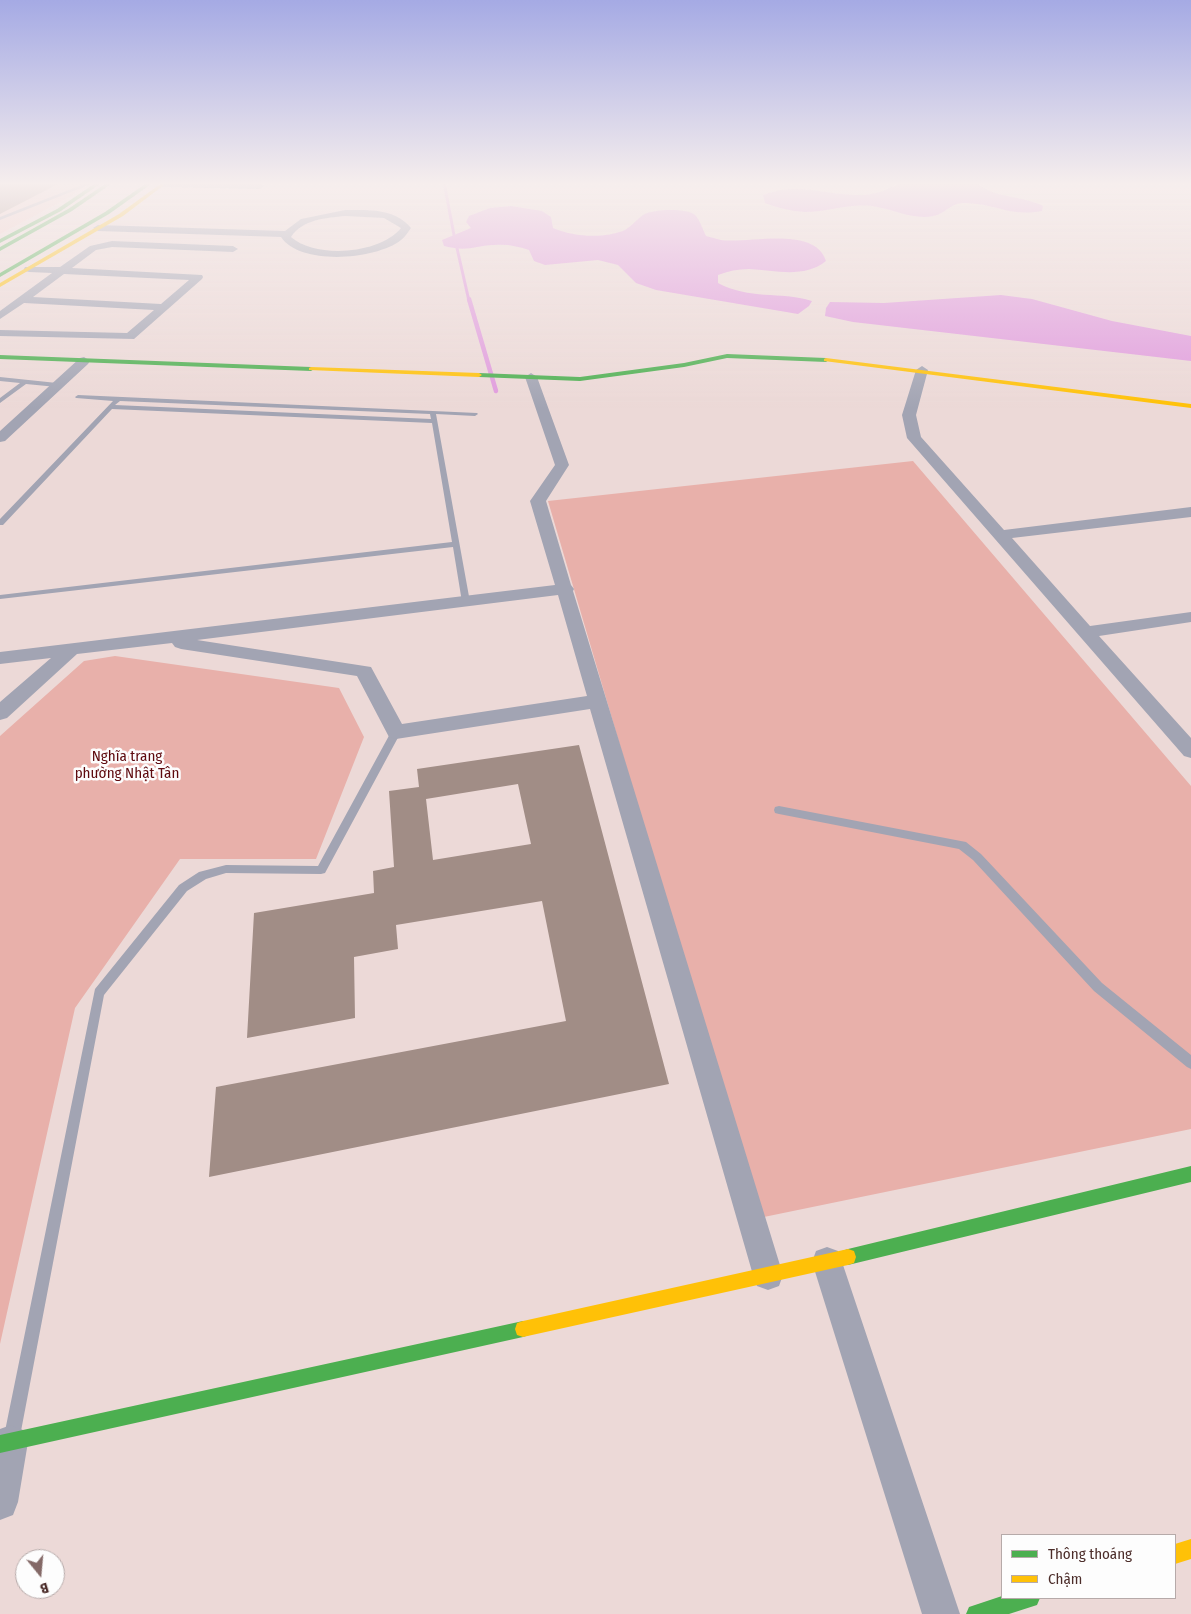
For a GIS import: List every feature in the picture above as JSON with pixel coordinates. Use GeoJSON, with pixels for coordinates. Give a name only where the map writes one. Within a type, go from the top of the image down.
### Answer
{"type":"FeatureCollection","features":[{"type":"Feature","properties":{"kind":"main road"},"geometry":{"type":"LineString","coordinates":[[0,275],[31,257]]}},
{"type":"Feature","properties":{"kind":"main road"},"geometry":{"type":"LineString","coordinates":[[0,285],[49,257]]}},
{"type":"Feature","properties":{"kind":"main road"},"geometry":{"type":"LineString","coordinates":[[0,357],[580,379],[684,365],[727,356],[840,360],[1191,406]]}},
{"type":"Feature","properties":{"kind":"main road"},"geometry":{"type":"LineString","coordinates":[[5,1443],[826,1262],[1191,1174]]}},
{"type":"Feature","properties":{"kind":"main road"},"geometry":{"type":"LineString","coordinates":[[1176,1554],[1191,1550]]}},
{"type":"Feature","properties":{"kind":"main road"},"geometry":{"type":"LineString","coordinates":[[976,1614],[1027,1599]]}},
{"type":"Feature","properties":{"kind":"street"},"geometry":{"type":"LineString","coordinates":[[0,316],[80,257]]}},
{"type":"Feature","properties":{"kind":"street"},"geometry":{"type":"LineString","coordinates":[[0,333],[130,337],[198,277],[29,269]]}},
{"type":"Feature","properties":{"kind":"street"},"geometry":{"type":"LineString","coordinates":[[21,300],[165,306]]}},
{"type":"Feature","properties":{"kind":"street"},"geometry":{"type":"LineString","coordinates":[[0,438],[84,361]]}},
{"type":"Feature","properties":{"kind":"street"},"geometry":{"type":"LineString","coordinates":[[922,370],[909,415],[914,438],[1191,751]]}},
{"type":"Feature","properties":{"kind":"street"},"geometry":{"type":"LineString","coordinates":[[531,377],[562,465],[538,501],[566,589],[768,1275]]}},
{"type":"Feature","properties":{"kind":"street"},"geometry":{"type":"LineString","coordinates":[[1000,535],[1191,512]]}},
{"type":"Feature","properties":{"kind":"street"},"geometry":{"type":"LineString","coordinates":[[0,658],[566,589]]}},
{"type":"Feature","properties":{"kind":"street"},"geometry":{"type":"LineString","coordinates":[[1087,632],[1191,617]]}},
{"type":"Feature","properties":{"kind":"street"},"geometry":{"type":"LineString","coordinates":[[153,639],[364,671],[396,732],[599,701]]}},
{"type":"Feature","properties":{"kind":"street"},"geometry":{"type":"LineString","coordinates":[[0,713],[72,649]]}},
{"type":"Feature","properties":{"kind":"street"},"geometry":{"type":"LineString","coordinates":[[826,1262],[941,1614]]}},
{"type":"Feature","properties":{"kind":"street"},"geometry":{"type":"LineString","coordinates":[[0,1502],[5,1443]]}},
{"type":"Feature","properties":{"kind":"lane"},"geometry":{"type":"LineString","coordinates":[[0,379],[57,385]]}},
{"type":"Feature","properties":{"kind":"lane"},"geometry":{"type":"LineString","coordinates":[[0,401],[25,382]]}},
{"type":"Feature","properties":{"kind":"lane"},"geometry":{"type":"LineString","coordinates":[[78,397],[475,414]]}},
{"type":"Feature","properties":{"kind":"lane"},"geometry":{"type":"LineString","coordinates":[[0,522],[118,398]]}},
{"type":"Feature","properties":{"kind":"lane"},"geometry":{"type":"LineString","coordinates":[[111,406],[434,421]]}},
{"type":"Feature","properties":{"kind":"lane"},"geometry":{"type":"LineString","coordinates":[[276,414],[282,406]]}},
{"type":"Feature","properties":{"kind":"lane"},"geometry":{"type":"LineString","coordinates":[[433,412],[466,602]]}},
{"type":"Feature","properties":{"kind":"lane"},"geometry":{"type":"LineString","coordinates":[[0,597],[455,544]]}},
{"type":"Feature","properties":{"kind":"lane"},"geometry":{"type":"LineString","coordinates":[[5,1443],[99,993],[183,888],[203,875],[226,869],[321,870],[396,732]]}},
{"type":"Feature","properties":{"kind":"lane"},"geometry":{"type":"LineString","coordinates":[[779,810],[962,845],[977,856],[1098,988],[1191,1063]]}},
{"type":"Feature","properties":{"kind":"green space"},"geometry":{"type":"Polygon","coordinates":[[[913,461],[1191,786],[1191,1129],[759,1218],[548,501],[913,461]]]}},
{"type":"Feature","properties":{"kind":"green space","name":"Nghĩa trang phường Nhật Tân"},"geometry":{"type":"Polygon","coordinates":[[[115,656],[339,688],[364,737],[316,859],[180,859],[75,1008],[0,1344],[0,736],[84,661],[115,656]]]}},
{"type":"Feature","properties":{"kind":"shaded area"},"geometry":{"type":"Polygon","coordinates":[[[532,257],[824,257],[826,261],[817,267],[799,272],[745,269],[733,270],[718,275],[718,283],[742,292],[788,296],[812,301],[809,306],[798,314],[656,290],[636,283],[618,265],[598,260],[545,265],[534,261],[532,257]]]}},
{"type":"Feature","properties":{"kind":"shaded area"},"geometry":{"type":"Polygon","coordinates":[[[1001,295],[1032,299],[1112,321],[1191,336],[1191,361],[853,322],[825,316],[826,308],[830,302],[884,303],[1001,295]]]}},
{"type":"Feature","properties":{"kind":"building"},"geometry":{"type":"Polygon","coordinates":[[[579,745],[669,1084],[209,1177],[216,1087],[566,1021],[542,901],[396,925],[398,949],[354,957],[355,1018],[247,1038],[254,913],[374,893],[373,871],[394,867],[389,791],[419,787],[417,769],[579,745]],[[518,784],[426,799],[433,860],[531,844],[518,784]]]}},
{"type":"Feature","properties":{"kind":"waterway"},"geometry":{"type":"LineString","coordinates":[[459,257],[469,301]]}},
{"type":"Feature","properties":{"kind":"waterway"},"geometry":{"type":"LineString","coordinates":[[469,299],[496,391]]}},
{"type":"Feature","properties":{"kind":"traffic: fast"},"geometry":{"type":"LineString","coordinates":[[0,275],[31,257]]}},
{"type":"Feature","properties":{"kind":"traffic: fast"},"geometry":{"type":"LineString","coordinates":[[479,375],[580,379],[684,365],[727,356],[826,360]]}},
{"type":"Feature","properties":{"kind":"traffic: fast"},"geometry":{"type":"LineString","coordinates":[[0,357],[311,369]]}},
{"type":"Feature","properties":{"kind":"traffic: fast"},"geometry":{"type":"LineString","coordinates":[[848,1257],[1191,1174]]}},
{"type":"Feature","properties":{"kind":"traffic: fast"},"geometry":{"type":"LineString","coordinates":[[0,1444],[523,1329]]}},
{"type":"Feature","properties":{"kind":"traffic: fast"},"geometry":{"type":"LineString","coordinates":[[976,1614],[1027,1599]]}},
{"type":"Feature","properties":{"kind":"traffic: slow"},"geometry":{"type":"LineString","coordinates":[[0,285],[48,257]]}},
{"type":"Feature","properties":{"kind":"traffic: slow"},"geometry":{"type":"LineString","coordinates":[[826,360],[1191,406]]}},
{"type":"Feature","properties":{"kind":"traffic: slow"},"geometry":{"type":"LineString","coordinates":[[311,369],[479,375]]}},
{"type":"Feature","properties":{"kind":"traffic: slow"},"geometry":{"type":"LineString","coordinates":[[523,1329],[848,1257]]}},
{"type":"Feature","properties":{"kind":"traffic: slow"},"geometry":{"type":"LineString","coordinates":[[1176,1554],[1191,1549]]}}]}
